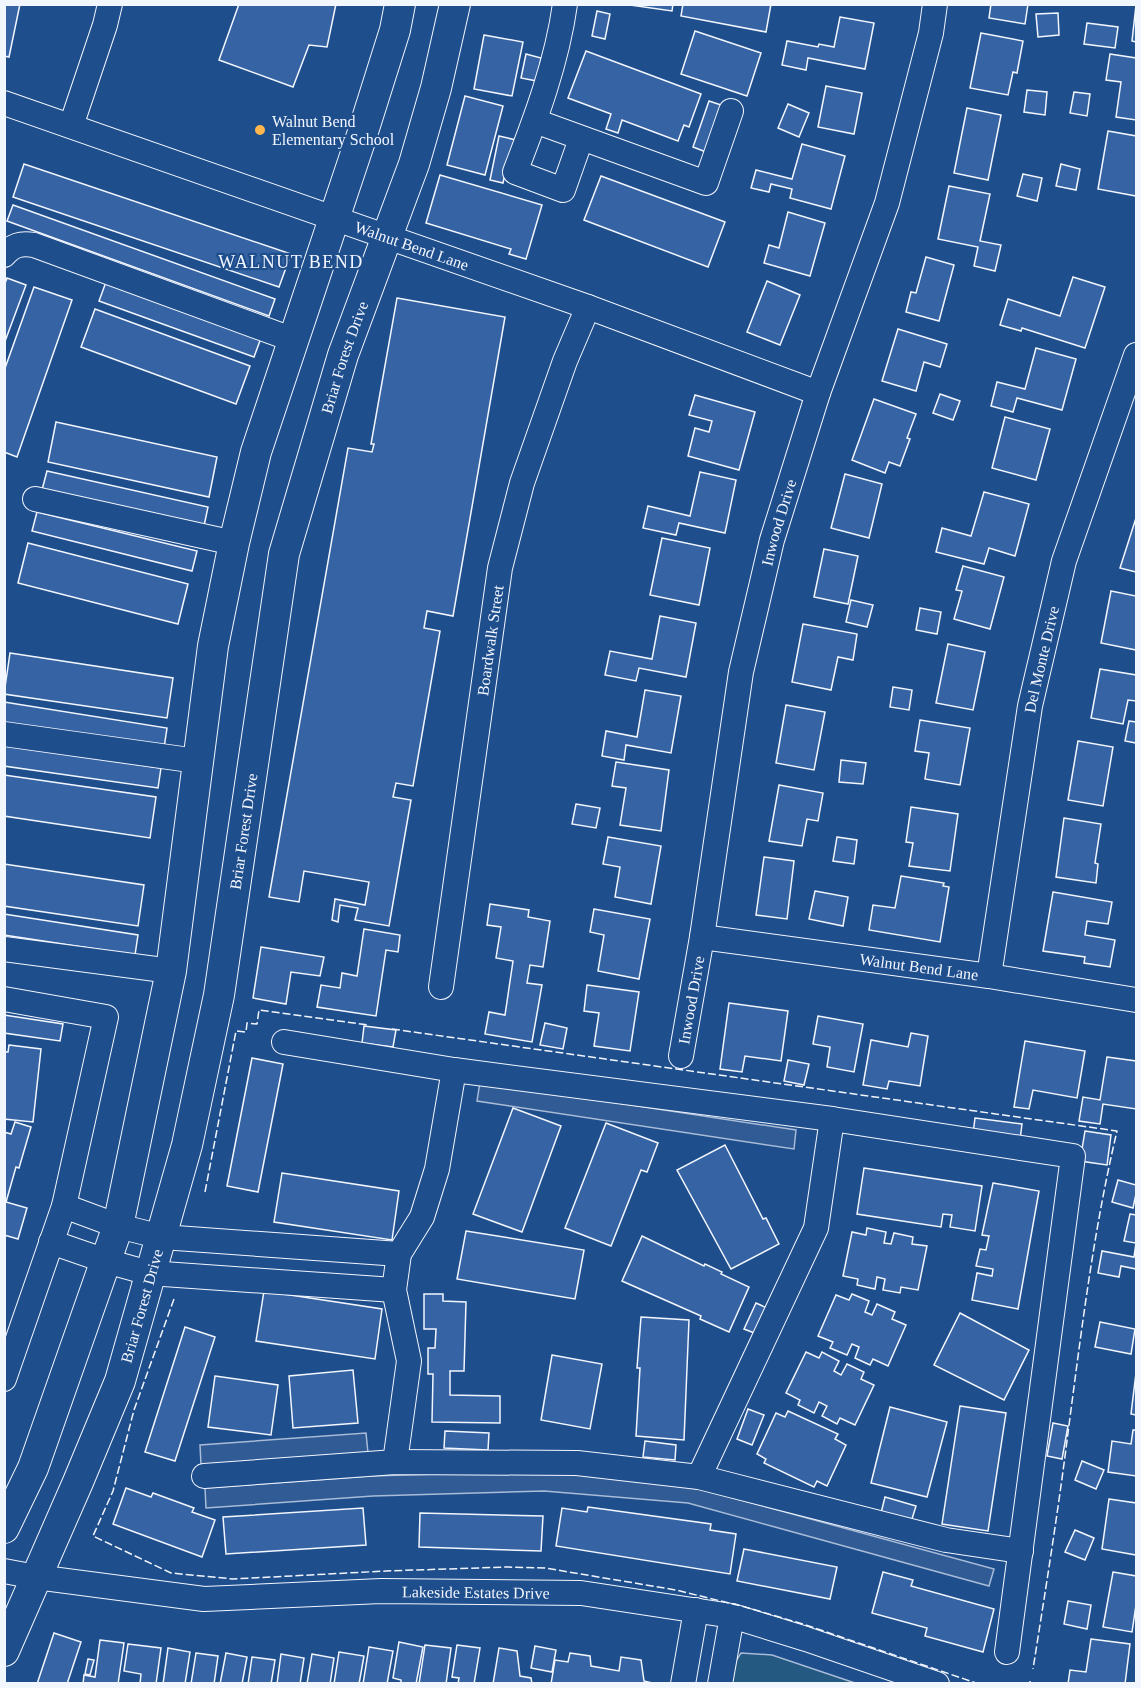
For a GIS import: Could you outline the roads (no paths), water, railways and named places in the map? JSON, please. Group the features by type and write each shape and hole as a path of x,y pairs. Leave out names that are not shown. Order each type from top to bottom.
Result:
{"main road":[{"path":"4,1528 33,1468 118,1226 171,971 213,646 234,543 256,452 335,219 395,30 400,4"},
{"name":"Briar Forest Drive","path":"4,1651 120,1381 149,1273 162,1237 187,1145 219,995 284,554 343,356 417,153 436,88 455,4"}],"street":[{"path":"71,126 110,4"},
{"path":"565,4 561,30 535,122 515,172 563,190 581,139"},
{"name":"Inwood Drive","path":"681,1056 702,937 741,672 772,540 818,393 887,203 931,33 935,4"},
{"name":"Walnut Bend Lane","path":"4,103 588,307 818,393"},
{"path":"535,122 706,183 731,111"},
{"path":"4,255 11,247 22,243 33,245 294,340"},
{"name":"Boardwalk Street","path":"441,987 500,568 522,483 565,362 588,307"},
{"name":"Del Monte Drive","path":"989,976 1030,706 1064,561 1137,355"},
{"path":"35,499 234,543"},
{"path":"4,734 197,761"},
{"name":"Walnut Bend Lane","path":"702,937 989,976 1137,1000"},
{"path":"4,949 171,971"},
{"path":"4,999 106,1017 64,1206 4,1379"},
{"path":"284,1042 454,1070 832,1119 1072,1156 1007,1652"},
{"path":"394,1462 410,1361 394,1290 399,1254 422,1217 437,1169 454,1070"},
{"path":"699,1477 816,1228 832,1119"},
{"path":"64,1206 118,1226 162,1237 399,1254"},
{"path":"51,1242 149,1273 394,1290"},
{"path":"204,1476 394,1462 577,1463 699,1477 946,1540 1021,1551"},
{"name":"Lakeside Estates Drive","path":"4,1571 204,1599 381,1591 580,1593 732,1617 937,1683"},
{"path":"683,1683 696,1610"},
{"path":"720,1683 732,1617"}],"place":[{"name":"Walnut Bend Elementary School","path":"260,130"}],"district":[{"name":"WALNUT BEND","path":"291,262"}]}
